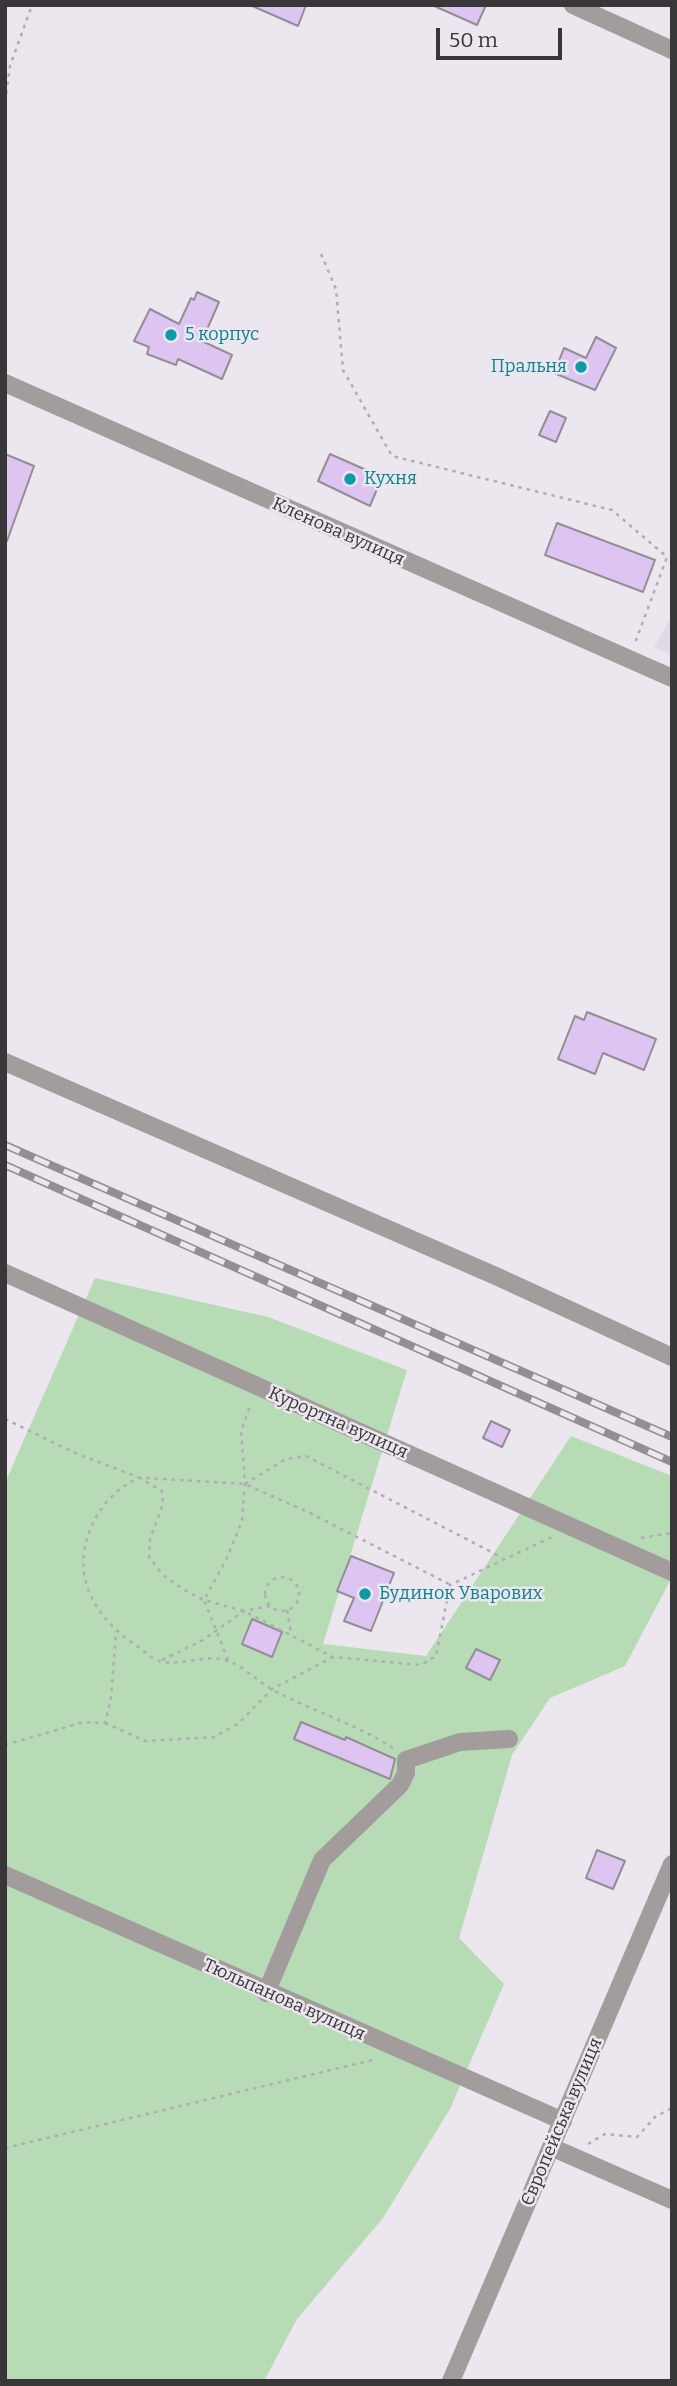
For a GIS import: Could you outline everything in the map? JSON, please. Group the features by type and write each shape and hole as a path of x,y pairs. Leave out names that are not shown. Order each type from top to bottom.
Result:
{"street":[{"path":"573,5 672,50"},
{"name":"Кленова вулиця","path":"5,383 672,678"},
{"path":"5,1062 499,1277 672,1357"},
{"name":"Курортна вулиця","path":"5,1273 672,1572"},
{"path":"266,1993 322,1860 400,1784 406,1773 406,1759 460,1742 509,1739"},
{"name":"Європейська вулиця","path":"451,2381 672,1864"},
{"name":"Тюльпанова вулиця","path":"5,1875 266,1993 563,2121"},
{"path":"551,2147 672,2200"}],"path":[{"path":"5,102 10,66 32,5"},
{"path":"321,254 336,289 343,370 392,456 611,510 667,557 629,658"},
{"path":"228,1660 204,1600 235,1541 242,1521 245,1484 240,1431 258,1387"},
{"path":"5,1419 75,1454 158,1486 164,1498 149,1543 152,1562 163,1575 204,1600 244,1611 333,1657 421,1665 432,1661 439,1647 450,1585"},
{"path":"245,1484 286,1459 306,1456 505,1559"},
{"path":"406,1759 382,1740 272,1689 228,1660 159,1661 116,1632 86,1588 82,1551 90,1530 111,1497 122,1487 140,1478 245,1484 312,1514 450,1585"},
{"path":"450,1585 571,1528"},
{"path":"270,1606 265,1592 269,1583 278,1577 289,1578 299,1592 296,1603 287,1610"},
{"path":"159,1661 217,1632 244,1611 270,1606 287,1610"},
{"path":"287,1610 291,1633"},
{"path":"105,1723 111,1698 116,1632"},
{"path":"5,1745 84,1722 105,1723 145,1741 214,1737 239,1723 272,1689 333,1657"},
{"path":"5,2148 377,2059"},
{"path":"581,2160 588,2145 605,2134 637,2137 654,2117 672,2108"}],"shaded area":[{"path":"672,616 672,655 654,647"}],"green space":[{"path":"95,1278 268,1317 407,1370 323,1644 426,1656 571,1436 672,1476 672,1577 625,1666 550,1698 512,1755 459,1938 504,1984 450,2109 383,2218 297,2319 264,2381 5,2381 5,1483"}],"building":[{"path":"250,5 306,5 298,26"},
{"path":"432,5 486,5 477,25"},
{"name":"5 корпус","path":"197,292 219,302 202,341 232,355 222,379 178,359 176,365 147,354 149,347 134,341 150,309 179,324 191,298 194,300"},
{"name":"Пральня","path":"596,337 616,348 595,390 554,373 564,348 586,358"},
{"path":"550,411 566,418 556,442 539,435"},
{"path":"5,454 34,466 7,541 5,541"},
{"name":"Кухня","path":"330,454 382,477 370,506 318,481"},
{"path":"557,523 655,560 643,592 545,555"},
{"path":"587,1012 656,1039 644,1070 603,1053 595,1074 558,1059 575,1016 584,1020"},
{"path":"491,1421 510,1430 502,1447 483,1438"},
{"name":"Будинок Уварових","path":"351,1556 394,1573 371,1631 344,1621 354,1598 337,1591"},
{"path":"252,1619 282,1632 272,1657 242,1644"},
{"path":"476,1649 500,1660 490,1680 466,1668"},
{"path":"301,1722 345,1740 346,1737 395,1759 390,1779 294,1739"},
{"path":"597,1850 625,1861 613,1889 586,1878"}],"railway":[{"path":"5,1145 672,1437"},
{"path":"5,1165 672,1462"}],"place":[{"name":"5 корпус","path":"171,335"},
{"name":"Пральня","path":"581,367"},
{"name":"Кухня","path":"350,479"},
{"name":"Будинок Уварових","path":"365,1594"}]}
